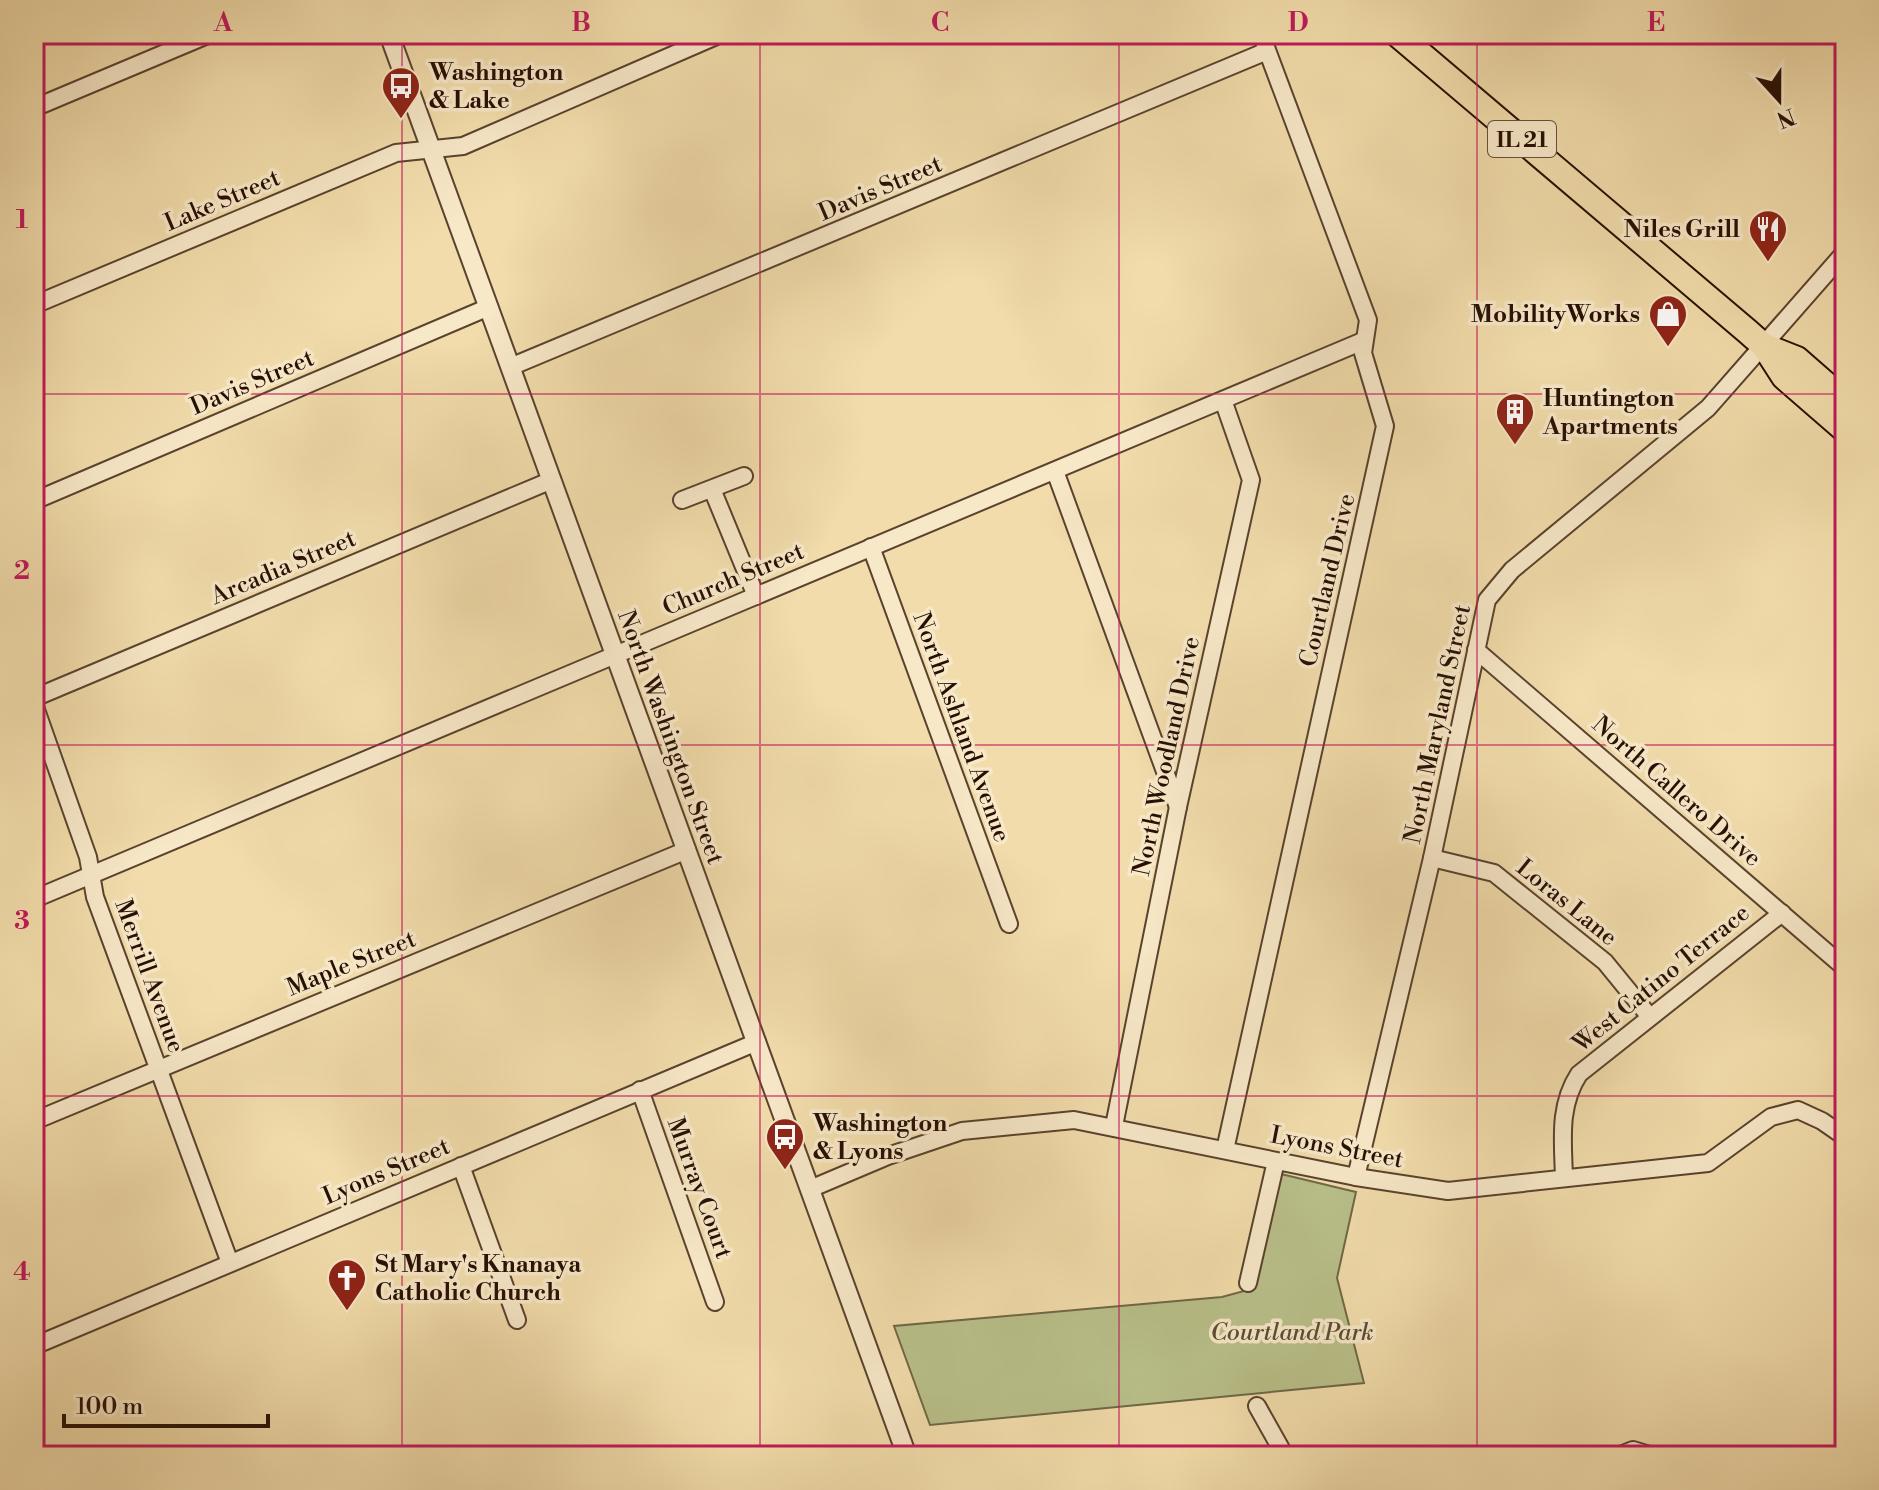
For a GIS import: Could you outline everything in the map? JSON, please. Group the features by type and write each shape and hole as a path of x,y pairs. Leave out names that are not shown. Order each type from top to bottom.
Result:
{"main road":[{"name":"IL 21","path":"1397,34 1764,346 1784,377 1845,430"},
{"name":"IL 21","path":"1764,346 1797,359 1845,401"}],"street":[{"path":"34,108 210,34"},
{"name":"North Washington Street","path":"389,34 907,1456"},
{"name":"Lake Street","path":"34,305 396,153 463,146 721,34"},
{"name":"Courtland Drive","path":"1225,1150 1385,426 1363,353 1368,320 1261,34"},
{"path":"1842,34 1845,42"},
{"name":"Davis Street","path":"510,367 1267,51"},
{"name":"North Maryland Street","path":"1356,1177 1432,858 1487,600 1503,578 1708,408 1845,252"},
{"name":"Davis Street","path":"34,501 489,307"},
{"name":"Church Street","path":"34,899 1363,341"},
{"name":"North Woodland Drive","path":"1114,1126 1178,807 1251,480 1223,400"},
{"path":"1055,471 1178,807"},
{"path":"682,500 744,476"},
{"name":"Arcadia Street","path":"34,701 552,480"},
{"path":"712,489 756,596"},
{"name":"North Ashland Avenue","path":"871,547 1009,924"},
{"name":"North Callero Drive","path":"1476,650 1845,968"},
{"name":"Merrill Avenue","path":"34,701 91,875 95,897 230,1263"},
{"name":"Maple Street","path":"34,1121 687,850"},
{"name":"Loras Lane","path":"1432,858 1494,873 1605,962 1650,1017"},
{"name":"West Catino Terrace","path":"1564,1178 1563,1116 1569,1090 1579,1074 1782,913"},
{"name":"Lyons Street","path":"34,1346 757,1042"},
{"name":"Murray Court","path":"640,1090 715,1302"},
{"name":"Lyons Street","path":"810,1189 888,1156 962,1131 1074,1120 1356,1177 1448,1191 1708,1163 1771,1117 1798,1110 1822,1121 1845,1137"},
{"path":"1248,1283 1276,1161"},
{"path":"461,1166 517,1320"},
{"path":"1257,1406 1285,1456"},
{"path":"1626,1453 1653,1456"}],"green space":[{"name":"Courtland Park","path":"1281,1174 1356,1192 1337,1278 1364,1383 930,1425 894,1326 1222,1297 1255,1288"}],"place":[{"name":"Washington & Lake","path":"401,120"},
{"name":"Niles Grill","path":"1768,263"},
{"name":"MobilityWorks","path":"1668,348"},
{"name":"Huntington Apartments","path":"1515,446"},
{"name":"Washington & Lyons","path":"785,1171"},
{"name":"St Mary's Knanaya Catholic Church","path":"347,1312"}]}
